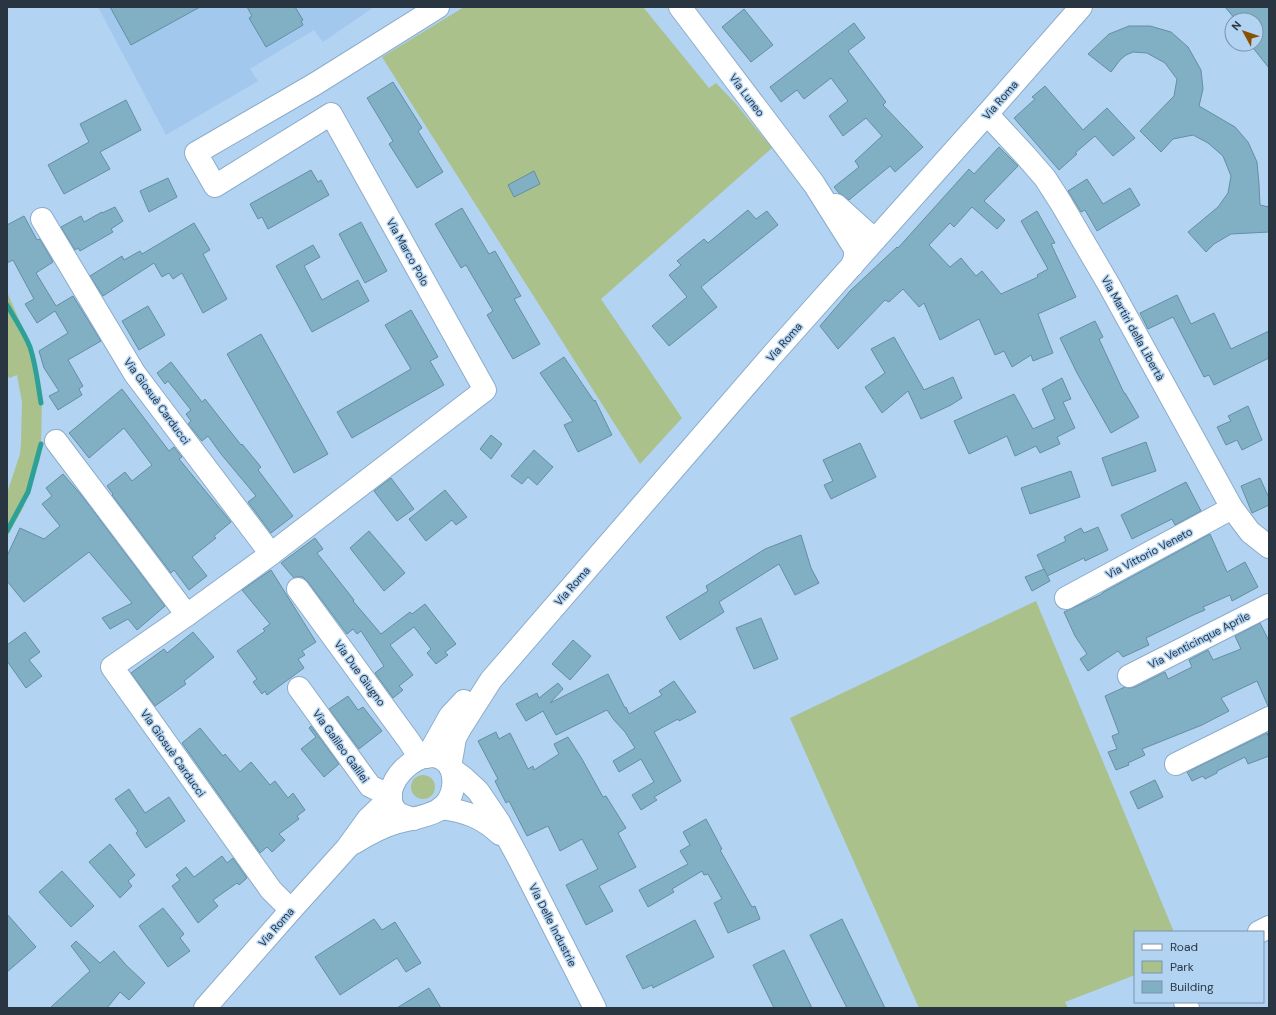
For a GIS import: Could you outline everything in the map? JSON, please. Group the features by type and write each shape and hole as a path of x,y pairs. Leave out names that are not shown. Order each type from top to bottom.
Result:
{"street":[{"path":"331,114 215,186 196,153 315,84 438,7"},
{"name":"Via Luneo","path":"680,7 814,184 854,246 855,252 852,266"},
{"name":"Via Roma","path":"347,848 378,829 395,823 424,817 441,808 450,796 453,789 454,781 451,768 455,738 491,680 708,429 1081,7"},
{"name":"Via Marco Polo","path":"315,84 485,390"},
{"name":"Via Martiri della Libertà","path":"987,114 1045,178 1109,285 1232,508 1250,532 1269,547"},
{"name":"Via Luneo","path":"814,184 866,232 876,239"},
{"name":"Via Giosuè Carducci","path":"42,219 135,374 271,554"},
{"name":"Via Giosuè Carducci","path":"291,910 271,890 112,667 271,554 485,390"},
{"path":"56,441 187,615"},
{"name":"Via Vittorio Veneto","path":"1066,598 1232,508"},
{"name":"Via Due Giugno","path":"298,589 409,741 423,757"},
{"name":"Via Venticinque Aprile","path":"1129,676 1269,605"},
{"name":"Via Roma","path":"205,1008 347,848 368,819 391,795 397,777 405,768 423,757 450,716 461,704 491,680"},
{"name":"Via Galileo Galilei","path":"299,688 370,786 391,795"},
{"path":"1176,764 1269,718"},
{"path":"423,757 434,756 441,758 451,768"},
{"name":"Via Delle Industrie","path":"451,768 478,791 499,822 595,1008"},
{"path":"464,812 478,791"},
{"path":"391,795 392,804 397,812 405,817 414,819"},
{"name":"Via Delle Industrie","path":"441,808 464,812 475,816 491,825 510,842"}],"shaded area":[{"path":"98,7 374,7 323,42 314,30 250,69 258,81 166,135"}],"green space":[{"path":"464,7 643,7 709,88 716,83 736,104 772,148 601,299 682,418 640,464 382,57"},
{"path":"7,292 28,340 42,400 40,459 23,508 7,537 7,493 20,454 22,402 17,375 9,378 7,374"},
{"path":"1036,601 1174,931 1134,931 1134,975 1065,1002 1068,1008 919,1008 790,718"},
{"path":"423,775 428,776 434,782 434,792 428,798 423,799 418,798 412,792 411,787 412,782 418,776"}],"building":[{"path":"110,7 200,7 131,45"},
{"path":"247,7 295,7 303,20 301,21 303,25 266,47 249,18 252,16"},
{"path":"1225,7 1269,7 1269,68 1256,52 1264,52 1264,12 1229,12"},
{"path":"744,9 773,45 751,62 722,27"},
{"path":"854,23 865,38 848,51 886,102 883,105 923,147 895,172 890,166 849,200 839,193 834,187 859,167 855,161 882,136 866,118 843,136 829,116 848,101 831,78 804,99 797,90 781,102 770,87"},
{"path":"1129,26 1150,26 1171,32 1188,47 1201,70 1203,89 1199,106 1235,127 1248,142 1257,162 1260,205 1269,207 1269,232 1231,234 1214,244 1206,252 1188,232 1218,207 1228,193 1231,176 1223,156 1208,143 1193,135 1173,139 1161,152 1140,131 1174,96 1177,79 1165,63 1147,53 1133,52 1126,55 1111,72 1088,54 1109,34"},
{"path":"393,82 422,128 418,131 443,172 417,188 389,144 393,141 367,98"},
{"path":"1045,86 1083,130 1107,108 1135,138 1113,156 1095,136 1075,153 1077,154 1059,170 1014,118 1035,99 1032,97"},
{"path":"126,100 141,130 100,152 110,169 64,194 48,165 89,142 80,124"},
{"path":"999,147 1018,166 984,201 1005,220 997,229 972,207 954,227 950,223 929,245 950,267 961,258 976,276 982,271 1001,294 1038,277 1037,275 1048,269 1021,221 1037,211 1055,243 1051,244 1076,297 1038,314 1053,353 1033,361 1031,355 1012,367 1004,351 995,355 979,319 940,340 924,303 919,307 903,289 889,302 885,300 838,349 820,326 850,291 897,247 898,248 969,169 974,174"},
{"path":"311,170 318,182 321,180 329,195 268,229 262,217 258,219 250,204"},
{"path":"534,171 540,184 514,197 508,185"},
{"path":"168,178 177,197 149,212 140,191"},
{"path":"1087,179 1103,204 1130,188 1140,205 1097,231 1085,210 1081,212 1068,191"},
{"path":"115,207 123,221 111,229 113,232 80,251 78,248 75,250 61,227 81,216 84,222"},
{"path":"462,208 489,254 495,251 521,296 514,299 540,344 513,359 487,315 493,311 466,265 461,268 435,224"},
{"path":"748,210 756,219 767,211 778,225 701,287 717,307 669,346 652,326 687,297 669,275 681,265 677,261 704,239 708,243"},
{"path":"24,216 37,240 40,239 53,262 36,273 56,306 73,296 101,341 68,360 83,386 79,389 82,395 58,410 49,396 59,391 44,368 39,351 68,333 55,311 37,323 25,304 34,299 13,260 7,263 7,225"},
{"path":"361,222 387,271 365,283 339,234"},
{"path":"194,223 210,250 203,254 227,299 203,313 182,273 173,279 169,273 162,277 154,263 103,296 90,276 122,256 124,260 140,251 142,254"},
{"path":"313,245 320,257 304,266 322,300 358,280 369,301 312,332 276,266"},
{"path":"1177,295 1191,324 1214,313 1231,349 1269,331 1269,358 1214,385 1209,375 1204,377 1173,317 1148,329 1140,313"},
{"path":"148,306 165,335 139,350 122,321"},
{"path":"411,310 438,357 430,361 444,385 352,438 337,412 411,369 385,325"},
{"path":"1095,321 1103,337 1099,339 1124,393 1139,417 1111,433 1077,373 1060,338"},
{"path":"261,334 328,454 294,473 227,354"},
{"path":"894,337 924,390 953,377 962,398 951,405 921,419 908,391 882,413 865,387 885,373 871,349"},
{"path":"564,357 594,401 595,400 612,435 578,452 564,425 573,421 540,373"},
{"path":"171,362 202,402 205,399 241,445 242,444 261,467 258,470 293,516 271,533 248,502 256,496 208,436 202,441 188,424 191,421 186,414 191,410 168,381 165,384 157,373"},
{"path":"1062,378 1071,399 1063,402 1075,428 1057,437 1060,444 1040,453 1036,446 1015,456 1007,436 969,454 954,421 1014,394 1033,429 1055,419 1042,389"},
{"path":"122,389 169,451 174,447 182,457 179,459 231,522 214,536 216,538 192,557 207,576 189,590 174,570 171,573 112,495 113,494 107,486 125,472 132,481 152,465 124,428 89,458 69,433"},
{"path":"1248,406 1262,440 1242,450 1237,440 1226,445 1217,427 1231,421 1228,416"},
{"path":"491,435 502,444 491,459 480,449"},
{"path":"1146,442 1156,471 1112,486 1102,458"},
{"path":"860,443 876,477 831,499 824,485 833,481 823,460"},
{"path":"534,450 553,467 537,485 528,477 522,484 511,476"},
{"path":"1071,471 1080,497 1030,514 1021,488"},
{"path":"63,474 82,496 165,606 137,630 128,619 110,629 102,618 132,603 89,552 24,602 7,581 7,556 20,528 44,539 60,526 42,504 52,496 46,488"},
{"path":"391,478 414,509 397,521 374,491"},
{"path":"1260,478 1269,498 1269,505 1252,513 1241,486"},
{"path":"1186,482 1201,511 1175,525 1172,519 1132,539 1121,515"},
{"path":"445,490 467,517 456,525 452,520 426,541 409,519"},
{"path":"1098,527 1108,550 1085,561 1084,558 1047,576 1037,555 1066,541 1064,537 1081,528 1084,533"},
{"path":"369,531 405,573 384,591 350,548"},
{"path":"1210,534 1227,572 1245,562 1258,587 1232,601 1230,595 1203,607 1205,610 1146,638 1149,645 1123,657 1118,651 1088,671 1080,659 1087,654 1075,636 1064,612 1102,594"},
{"path":"801,535 811,568 819,583 795,595 779,564 719,602 724,612 680,640 666,617 708,591 706,586 765,549"},
{"path":"315,538 323,549 317,553 354,600 353,601 381,634 410,612 412,614 425,604 456,644 445,652 448,655 436,664 427,653 431,649 414,627 390,645 413,675 399,686 403,690 393,698 375,673 384,666 361,631 357,634 353,629 347,634 308,582 303,577 294,578 281,563"},
{"path":"1044,569 1050,581 1032,591 1025,577"},
{"path":"271,570 316,642 302,651 305,655 298,659 304,668 267,695 265,691 262,694 253,682 257,679 237,651 265,631 263,629 270,624 242,590"},
{"path":"761,618 778,659 754,669 736,628"},
{"path":"1260,623 1269,641 1269,706 1257,681 1221,698 1229,711 1202,725 1142,749 1145,755 1128,763 1129,765 1116,770 1108,752 1117,749 1112,736 1119,733 1105,696 1125,687 1135,687 1165,672 1168,679 1192,667 1189,660 1208,650 1213,660 1241,649 1235,636"},
{"path":"25,632 40,652 29,660 42,676 26,688 7,661 7,645"},
{"path":"193,632 214,657 184,681 186,684 155,706 131,673 164,649 167,653"},
{"path":"573,640 591,656 570,680 552,664"},
{"path":"608,674 629,714 662,695 659,691 674,681 696,712 679,721 678,719 654,732 681,781 654,797 657,800 641,810 632,795 654,782 641,759 619,772 613,761 635,748 625,732 607,710 556,735 543,711 526,721 516,704 537,693 539,698 558,683 563,689 550,703"},
{"path":"348,696 358,710 363,707 382,731 359,749 329,709"},
{"path":"311,726 339,764 324,777 301,749 316,737 309,728"},
{"path":"200,728 223,756 225,754 240,772 251,762 270,785 275,781 288,798 293,793 305,810 297,816 299,819 279,834 285,840 272,852 267,847 260,853 182,743"},
{"path":"496,732 499,739 510,733 528,769 533,766 534,770 559,754 554,744 568,737 603,797 606,796 626,828 618,833 636,867 599,886 613,911 586,925 566,885 598,869 582,839 560,851 548,826 527,836 509,801 506,803 495,781 498,779 478,741"},
{"path":"1267,733 1268,736 1269,735 1269,756 1248,764 1245,757 1217,771 1217,773 1205,779 1203,776 1192,781 1187,772"},
{"path":"1155,780 1163,797 1138,809 1130,792"},
{"path":"129,789 145,813 169,797 185,821 146,848 136,833 138,831 115,799"},
{"path":"706,819 722,849 720,850 752,907 755,906 760,919 728,933 714,903 722,899 708,874 704,875 702,871 672,889 674,892 648,907 639,890 688,864 680,851 690,845 683,832"},
{"path":"110,844 135,875 128,881 132,886 120,898 89,862"},
{"path":"222,856 227,863 233,858 247,878 239,885 237,883 213,900 218,906 198,923 172,886 180,880 176,875 186,867 194,877"},
{"path":"62,871 94,906 71,927 39,892"},
{"path":"163,908 184,934 180,938 190,951 168,967 139,926"},
{"path":"7,914 36,947 7,972"},
{"path":"374,919 382,930 395,922 421,963 406,972 397,958 340,995 315,957"},
{"path":"842,919 885,1008 847,1008 810,935"},
{"path":"695,920 714,957 653,988 652,985 643,989 626,956"},
{"path":"76,941 100,963 114,951 145,983 129,1000 120,992 107,1008 50,1008 90,971 71,946"},
{"path":"784,950 812,1008 774,1008 753,965"},
{"path":"429,988 441,1008 397,1008"}],"waterway":[{"path":"7,305 30,347 41,403"},
{"path":"7,531 28,492 41,444"}]}
